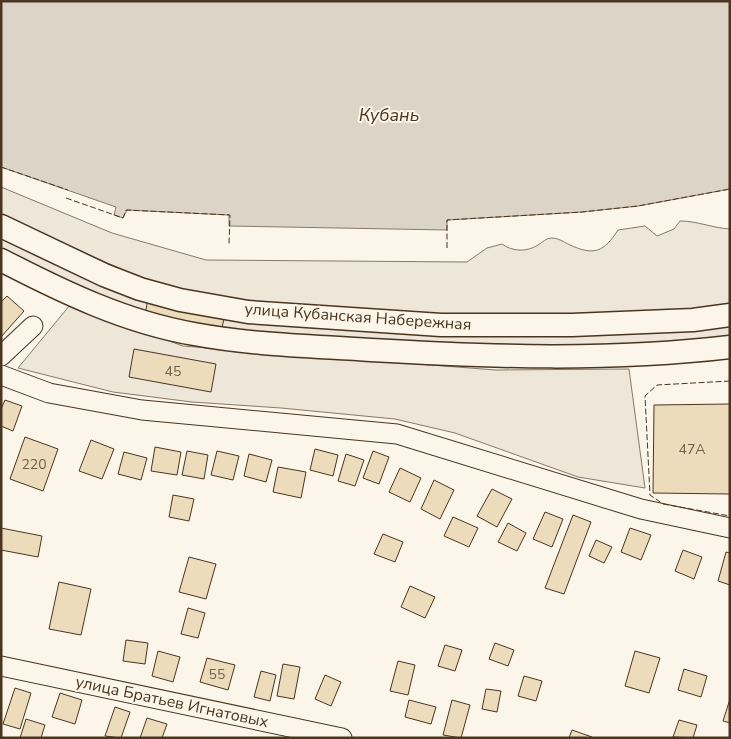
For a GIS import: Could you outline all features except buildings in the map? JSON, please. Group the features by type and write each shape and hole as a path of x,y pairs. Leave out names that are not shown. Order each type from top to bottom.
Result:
{"main road":[{"name":"улица Кубанская Набережная","path":"1,226 104,275 140,289 180,300 248,312 441,325 572,325 693,320 730,315"},
{"name":"улица Кубанская Набережная","path":"1,260 91,304 139,320 193,334 254,343 446,354 587,356 730,347"}],"street":[{"path":"1,356 33,326"},
{"path":"1,376 49,393 142,410 397,434 641,509 730,528"},
{"name":"улица Братьев Игнатовых","path":"1,666 308,734 342,738"}],"shaded area":[{"path":"1,187 112,233 206,260 467,262 487,248 502,244 511,249 525,250 534,247 546,239 552,238 592,251 598,250 608,243 618,230 645,226 657,236 674,229 680,221 693,222 730,229 730,305 653,312 544,315 439,314 231,300 183,292 143,279 1,215"},
{"path":"1,236 194,312 730,323 730,337 603,346 467,346 325,339 210,328 164,319 107,299 1,249"},
{"path":"70,305 183,346 496,370 629,369 645,488 578,477 455,433 395,419 192,402 113,392 18,368"}],"water":[{"name":"Кубань","path":"1,1 730,1 730,189 638,206 582,212 447,220 447,230 229,226 229,215 127,210 123,218 114,215 116,207 1,167"}],"fence":[{"path":"1,167 68,190"},
{"path":"447,248 447,220 582,212 638,206 730,189"},
{"path":"66,198 123,218 126,210 230,215 229,244"},
{"path":"730,381 657,385 645,396 650,495 663,504 730,516"}]}
